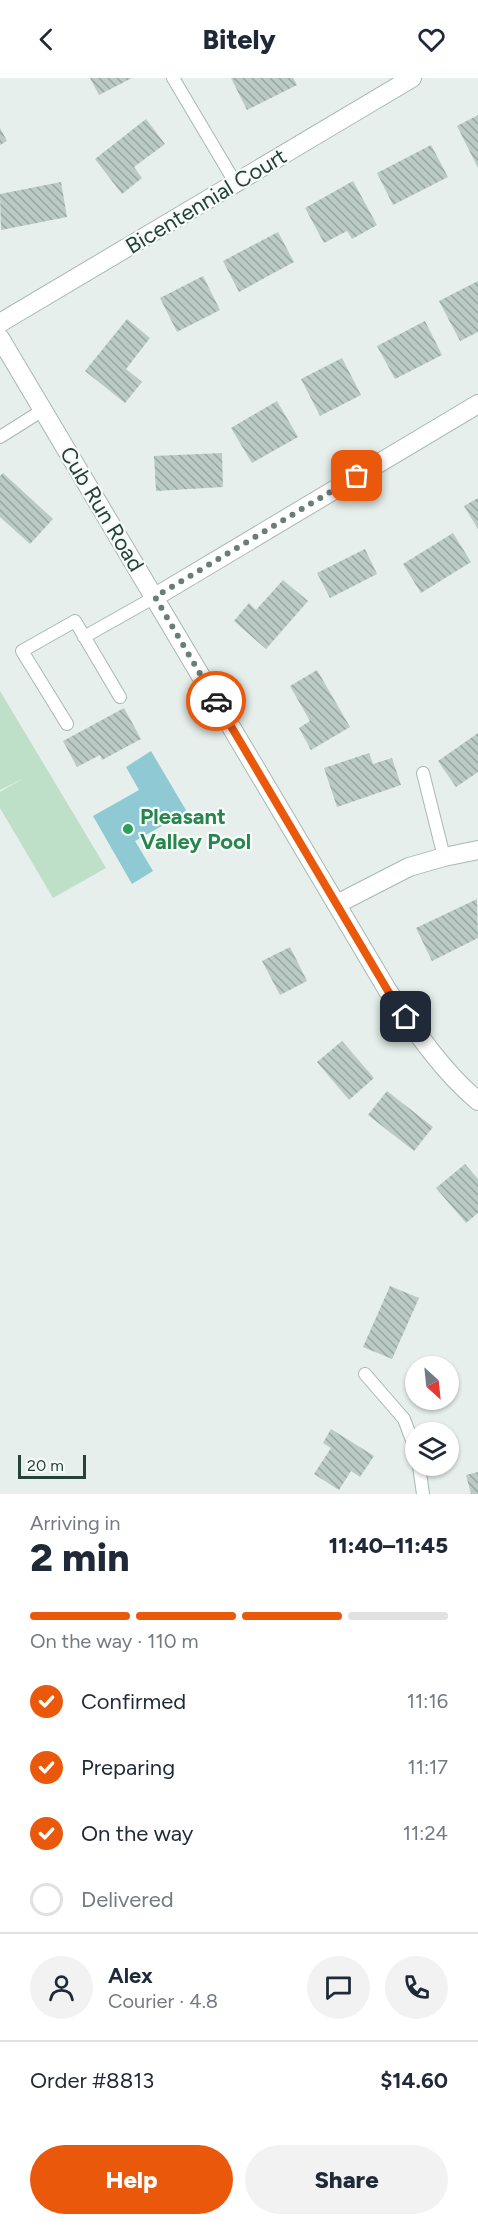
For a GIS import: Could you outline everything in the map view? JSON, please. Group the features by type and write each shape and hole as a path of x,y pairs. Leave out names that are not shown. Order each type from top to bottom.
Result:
{"street":[{"name":"Bicentennial Court","path":"0,323 412,78"},
{"name":"Cub Run Road","path":"0,338 388,991 416,1031 465,1090 478,1101"},
{"path":"155,597 478,404"},
{"path":"337,904 409,867 478,850"}],"lane":[{"path":"173,78 236,184"},
{"path":"0,437 43,410"},
{"path":"84,637 155,597"},
{"path":"67,724 22,651 75,621 120,697"},
{"path":"423,773 444,857"},
{"path":"365,1374 405,1422"},
{"path":"420,1476 423,1494"}],"green space":[{"path":"0,691 106,868 53,898 0,808 0,792 24,778 0,790"}],"water":[{"name":"Pleasant Valley Pool","path":"151,751 187,812 135,841 153,871 132,884 93,816 139,790 126,767"}],"building":[{"path":"90,78 132,78 99,95"},
{"path":"231,78 293,78 297,85 247,110"},
{"path":"478,115 478,168 457,126"},
{"path":"146,119 165,144 134,167 142,178 122,194 95,159"},
{"path":"0,128 7,141 0,145"},
{"path":"431,145 448,177 393,205 377,173"},
{"path":"353,181 377,225 352,239 347,231 324,243 305,208"},
{"path":"61,182 67,217 1,230 0,194"},
{"path":"278,232 294,262 239,292 223,261"},
{"path":"203,276 220,310 177,332 160,298"},
{"path":"478,281 478,332 460,341 439,301"},
{"path":"127,319 150,338 126,369 142,382 125,403 85,371"},
{"path":"425,321 442,355 395,379 377,346"},
{"path":"342,358 361,395 320,416 301,379"},
{"path":"277,401 298,437 252,463 231,428"},
{"path":"222,453 223,487 156,491 154,456"},
{"path":"3,473 53,519 30,544 0,517 0,476"},
{"path":"478,498 478,529 464,506"},
{"path":"453,533 471,562 421,593 403,564"},
{"path":"365,549 377,574 330,598 317,573"},
{"path":"283,580 308,601 266,649 234,621 249,603 256,610"},
{"path":"317,670 350,727 311,750 299,728 310,721 290,686"},
{"path":"124,708 141,739 102,760 100,755 77,767 63,741"},
{"path":"478,733 478,772 456,787 438,761"},
{"path":"369,753 373,764 392,758 401,785 337,807 324,768"},
{"path":"477,899 478,938 432,961 416,928"},
{"path":"290,947 307,981 280,995 262,961"},
{"path":"342,1041 374,1078 349,1100 317,1062"},
{"path":"387,1091 433,1127 414,1151 368,1115"},
{"path":"465,1164 478,1179 478,1213 466,1223 436,1188"},
{"path":"390,1286 419,1298 392,1359 363,1347"},
{"path":"331,1429 374,1456 360,1477 351,1471 339,1490 314,1474 331,1448 323,1443"},
{"path":"478,1472 478,1494 471,1494 466,1475"}],"way so far":[{"path":"216,701 155,597 357,476"}],"place":[{"name":"Pleasant Valley Pool","path":"128,829"}],"route":[{"path":"216,701 388,991 406,1017"}]}
